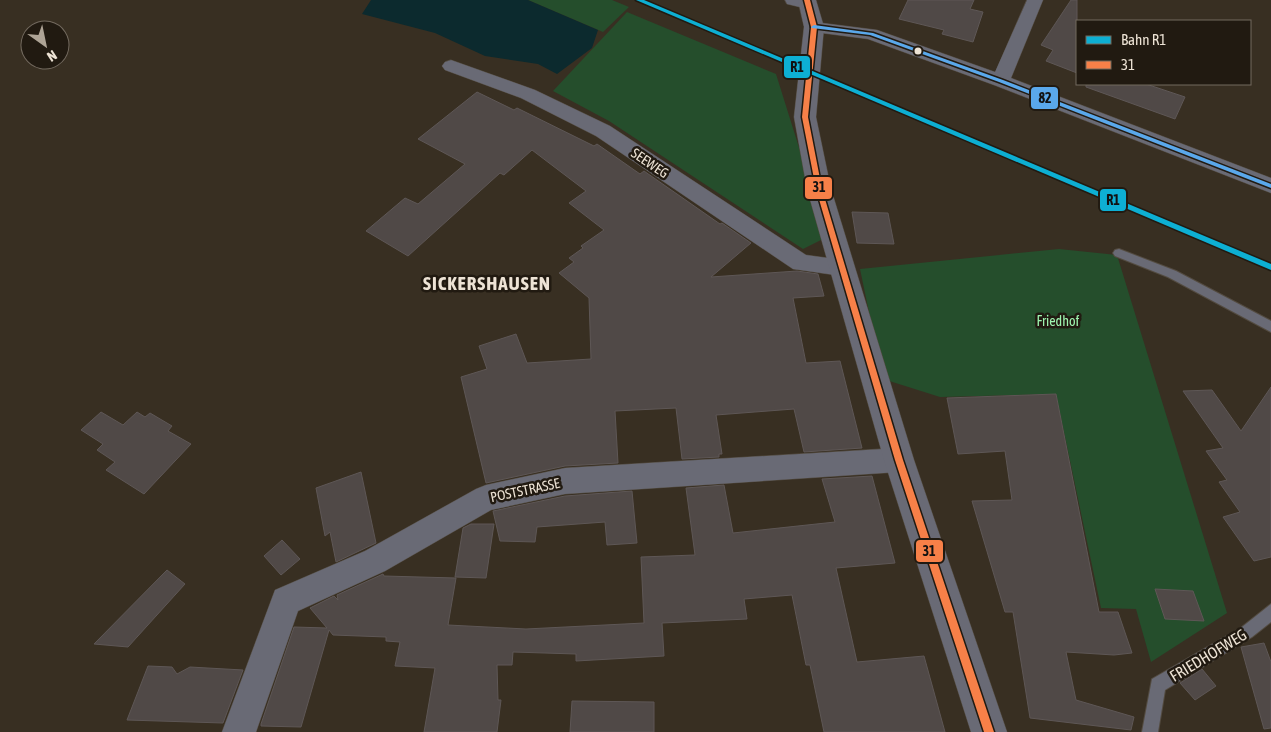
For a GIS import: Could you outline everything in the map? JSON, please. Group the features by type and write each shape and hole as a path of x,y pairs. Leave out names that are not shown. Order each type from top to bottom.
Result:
{"street":[{"path":"1000,81 1034,0"},
{"path":"989,732 899,460 819,189 805,116 806,8 1271,186"},
{"name":"SEEWEG","path":"451,66 528,94 603,131 801,264 842,267"},
{"name":"POSTSTRASSE","path":"239,732 286,600 375,561 486,498 565,481 899,460"}],"lane":[{"path":"1119,254 1172,274 1271,326"},
{"name":"FRIEDHOFWEG","path":"1150,732 1158,685 1248,632 1271,612"}],"green space":[{"path":"528,0 612,0 629,7 603,32"},
{"path":"627,12 776,74 827,237 803,249 609,121 553,91"},
{"name":"Friedhof","path":"1059,249 1117,255 1227,613 1151,662 1136,609 1101,608 1056,394 940,397 883,379 860,269"}],"water":[{"path":"371,0 528,0 598,30 592,48 557,74 538,64 485,56 435,33 362,14"}],"building":[{"path":"908,0 974,0 970,9 983,12 973,42 942,34 944,30 899,19"},
{"path":"1071,0 1077,0 1076,73 1046,61 1053,50 1041,45"},
{"path":"1086,85 1149,85 1185,97 1175,119 1086,87"},
{"path":"477,92 514,110 517,108 594,146 597,144 640,174 644,171 720,224 722,223 751,243 711,277 797,271 818,274 824,296 793,298 806,363 840,361 862,448 804,452 794,409 716,415 722,454 719,454 719,457 682,459 676,408 615,411 618,463 565,466 486,483 461,377 487,369 479,346 516,334 527,363 591,359 589,298 559,273 574,262 569,258 583,248 581,246 604,230 569,203 586,191 532,150 504,175 500,173 408,256 366,231 405,198 418,204 465,164 418,139"},
{"path":"852,212 888,213 894,244 857,243"},
{"path":"1271,387 1271,557 1254,561 1223,517 1240,512 1219,482 1227,480 1206,451 1223,448 1183,391 1212,390 1241,431"},
{"path":"1056,394 1099,612 1118,612 1132,653 1114,655 1066,652 1076,700 1134,717 1131,730 1030,718 1013,612 1005,612 972,501 1012,500 1005,451 958,454 947,398"},
{"path":"101,412 123,425 137,412 145,417 150,413 172,426 168,431 191,444 144,494 106,470 115,462 97,450 103,444 81,430"},
{"path":"361,472 376,543 336,562 330,532 325,536 316,488"},
{"path":"872,476 895,563 836,568 857,662 924,656 945,732 824,732 810,665 806,665 792,595 744,599 747,619 662,623 664,656 576,661 576,654 513,652 512,665 497,665 498,700 501,700 497,732 424,732 435,668 395,666 400,642 386,641 386,637 333,635 329,630 301,727 261,726 294,627 327,628 310,608 334,596 338,600 337,595 383,574 384,576 456,578 448,625 526,629 644,623 641,557 695,555 686,488 724,485 733,533 835,522 822,479"},
{"path":"632,491 637,543 607,545 605,522 537,527 535,542 500,541 493,511 565,496"},
{"path":"471,524 494,524 486,578 455,577 463,528"},
{"path":"282,540 300,559 281,575 264,556"},
{"path":"167,570 185,584 128,647 94,644"},
{"path":"1155,589 1193,591 1204,621 1165,619"},
{"path":"1264,643 1271,662 1271,728 1264,729 1241,647"},
{"path":"148,666 172,667 177,674 190,667 243,670 223,723 127,720"},
{"path":"1202,669 1216,686 1195,700 1180,683"},
{"path":"572,701 654,702 654,732 570,732"}],"rail line":[{"name":"R1","path":"639,0 1271,267"}],"transit line":[{"name":"31","path":"807,0 814,27 805,117 819,189 899,460 989,732"},
{"name":"82","path":"814,27 871,34 1001,81 1271,186"}],"district":[{"name":"SICKERSHAUSEN","path":"487,283"}]}
